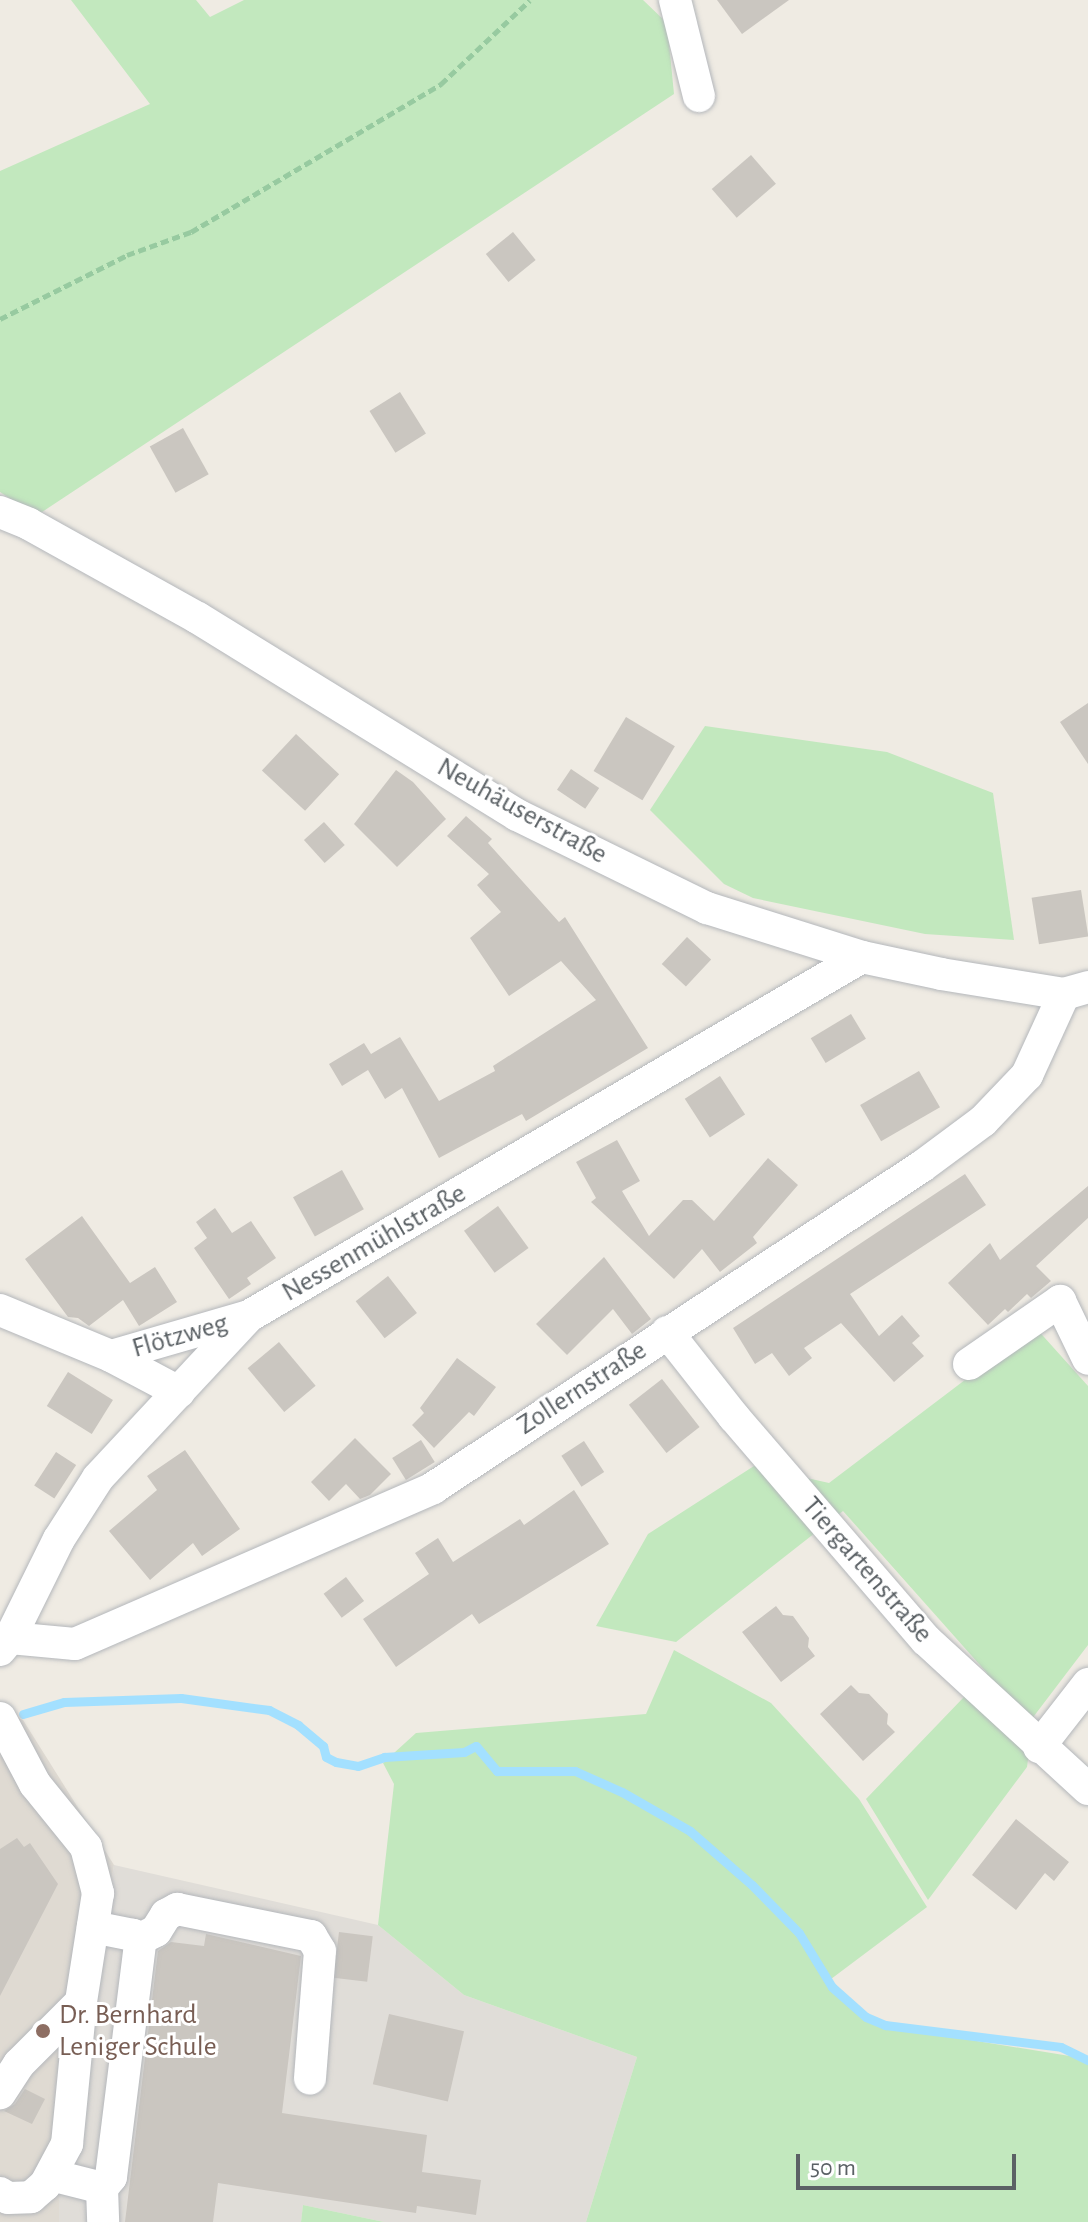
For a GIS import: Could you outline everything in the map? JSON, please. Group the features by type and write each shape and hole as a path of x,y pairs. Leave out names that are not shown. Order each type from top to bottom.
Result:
{"street":[{"path":"675,0 699,96"},
{"name":"Neuhäuserstraße","path":"0,512 29,524 198,618 517,815 707,908 862,957 1076,991"},
{"name":"Nessenmühlstraße","path":"5,1644 59,1539 98,1478 249,1316 862,957"},
{"name":"Zollernstraße","path":"5,1644 75,1644 380,1514 433,1488 921,1167 983,1121 1027,1075 1076,991"},
{"path":"969,1364 1060,1301 1088,1359"},
{"name":"Flötzweg","path":"0,1310 111,1356 179,1392"},
{"name":"Flötzweg","path":"111,1356 249,1316"},
{"name":"Tiergartenstraße","path":"667,1332 734,1417 926,1640 1088,1789"},
{"path":"1039,1747 1088,1684"},
{"path":"0,1718 35,1784 86,1847 98,1893 81,2002 67,2144 51,2175 31,2197 8,2198 0,2193"},
{"path":"138,1940 156,1931 166,1915 177,1909 311,1936 320,1951 310,2079"},
{"path":"93,1927 133,1935 138,1940"},
{"path":"103,2222 102,2188 111,2177 138,1940"},
{"path":"0,2093 19,2064 81,2002"},
{"path":"51,2175 102,2188"}],"path":[{"path":"0,319 127,255 191,232 441,84 530,0"}],"shaded area":[{"name":"Dr. Bernhard Leniger Schule","path":"0,1709 23,1720 114,1865 59,2197 59,2222 0,2222"},
{"path":"114,1865 378,1925 464,1995 637,2057 586,2222 384,2222 303,2205 301,2222 59,2222 59,2197"}],"green space":[{"path":"71,0 196,0 210,17 244,0 643,0 667,23 674,94 36,516 0,492 0,171 150,104"},
{"path":"705,726 887,752 993,793 1014,940 925,934 753,898 724,884 650,810"},
{"path":"1035,1327 1088,1386 1088,1645 1034,1716 1027,1767 928,1900 866,1799 987,1673 843,1511 676,1642 596,1626 648,1534 754,1466 829,1483"},
{"path":"674,1650 771,1703 859,1799 927,1907 827,1982 847,2005 897,2028 1088,2059 1088,2222 586,2222 637,2057 464,1995 378,1925 394,1784 383,1763 416,1733 646,1714"},
{"path":"303,2205 384,2222 301,2222"}],"building":[{"path":"717,0 789,0 742,34"},
{"path":"751,155 776,184 737,218 712,189"},
{"path":"513,232 536,260 508,282 486,254"},
{"path":"400,392 426,434 395,453 369,411"},
{"path":"183,428 209,474 175,493 150,446"},
{"path":"1088,703 1088,764 1060,722"},
{"path":"626,717 675,746 642,800 594,771"},
{"path":"296,734 339,774 305,811 262,771"},
{"path":"571,769 599,788 585,809 557,790"},
{"path":"396,770 413,782 446,819 397,867 354,824"},
{"path":"466,816 492,839 488,843 559,922 565,917 648,1048 526,1121 522,1114 439,1158 402,1088 385,1099 368,1070 342,1086 329,1064 364,1043 371,1054 400,1037 439,1101 495,1071 493,1066 596,1000 561,961 509,996 470,938 501,912 477,885 489,874 447,836"},
{"path":"324,822 345,845 325,863 304,840"},
{"path":"1081,890 1088,936 1039,944 1032,898"},
{"path":"687,937 711,960 686,987 662,964"},
{"path":"851,1014 866,1039 826,1063 811,1038"},
{"path":"919,1071 940,1107 881,1141 860,1105"},
{"path":"720,1076 745,1115 710,1137 685,1099"},
{"path":"617,1140 640,1181 622,1191 649,1236 683,1200 692,1200 714,1221 768,1158 798,1185 753,1237 757,1243 720,1272 702,1249 674,1279 591,1202 596,1198 576,1162"},
{"path":"342,1170 364,1209 315,1237 293,1197"},
{"path":"965,1174 986,1205 850,1294 879,1336 902,1315 920,1336 912,1343 924,1356 894,1382 841,1323 804,1348 812,1358 789,1376 772,1353 755,1364 733,1328"},
{"path":"1088,1186 1088,1218 1036,1266 1051,1281 1031,1298 1027,1294 1008,1312 1005,1309 988,1325 948,1283 990,1243 1000,1260"},
{"path":"498,1206 529,1248 495,1273 464,1231"},
{"path":"215,1208 232,1233 251,1221 276,1258 247,1278 251,1284 229,1299 194,1248 207,1238 196,1222"},
{"path":"82,1216 130,1283 155,1267 177,1302 139,1326 123,1300 89,1326 78,1318 68,1317 25,1259"},
{"path":"604,1257 651,1319 632,1334 613,1309 567,1355 536,1324"},
{"path":"388,1276 417,1313 385,1338 356,1301"},
{"path":"279,1342 316,1386 284,1412 248,1368"},
{"path":"457,1358 496,1387 474,1416 469,1412 434,1448 412,1425 424,1413 420,1408"},
{"path":"68,1372 113,1400 92,1434 47,1406"},
{"path":"662,1379 700,1427 666,1453 629,1405"},
{"path":"355,1438 391,1474 370,1495 360,1499 346,1484 329,1501 311,1482"},
{"path":"421,1440 435,1462 406,1480 392,1458"},
{"path":"584,1441 604,1472 582,1487 561,1456"},
{"path":"185,1450 240,1529 202,1556 193,1543 150,1580 109,1531 157,1490 147,1476"},
{"path":"56,1452 76,1465 54,1499 34,1486"},
{"path":"574,1490 609,1544 479,1624 472,1614 396,1667 363,1619 429,1574 415,1553 438,1538 453,1562 520,1519 524,1525"},
{"path":"346,1577 364,1601 342,1618 324,1594"},
{"path":"776,1606 783,1615 793,1616 809,1638 808,1647 815,1656 781,1682 742,1632"},
{"path":"851,1685 859,1693 869,1694 888,1714 887,1724 895,1732 863,1761 820,1714"},
{"path":"1016,1819 1069,1862 1054,1881 1045,1873 1016,1910 972,1875"},
{"path":"17,1838 24,1847 30,1843 58,1884 0,1996 0,1849"},
{"path":"339,1932 373,1936 367,1982 333,1978"},
{"path":"206,1934 301,1956 282,2113 427,2135 422,2172 481,2180 476,2215 417,2206 416,2213 218,2183 213,2222 125,2222 158,1951 171,1942 204,1946"},
{"path":"389,2014 464,2031 448,2101 373,2084"},
{"path":"25,2089 45,2099 32,2124 4,2111 15,2104"}],"waterway":[{"path":"23,1714 64,1702 181,1698 269,1710 298,1725 323,1746 326,1757 336,1762 358,1766 384,1757 464,1752 476,1746 497,1771 575,1771 622,1792 690,1831 752,1885 799,1933 832,1987 866,2017 885,2025 1061,2047 1088,2060"}],"place":[{"name":"Dr. Bernhard Leniger Schule","path":"43,2031"}]}
